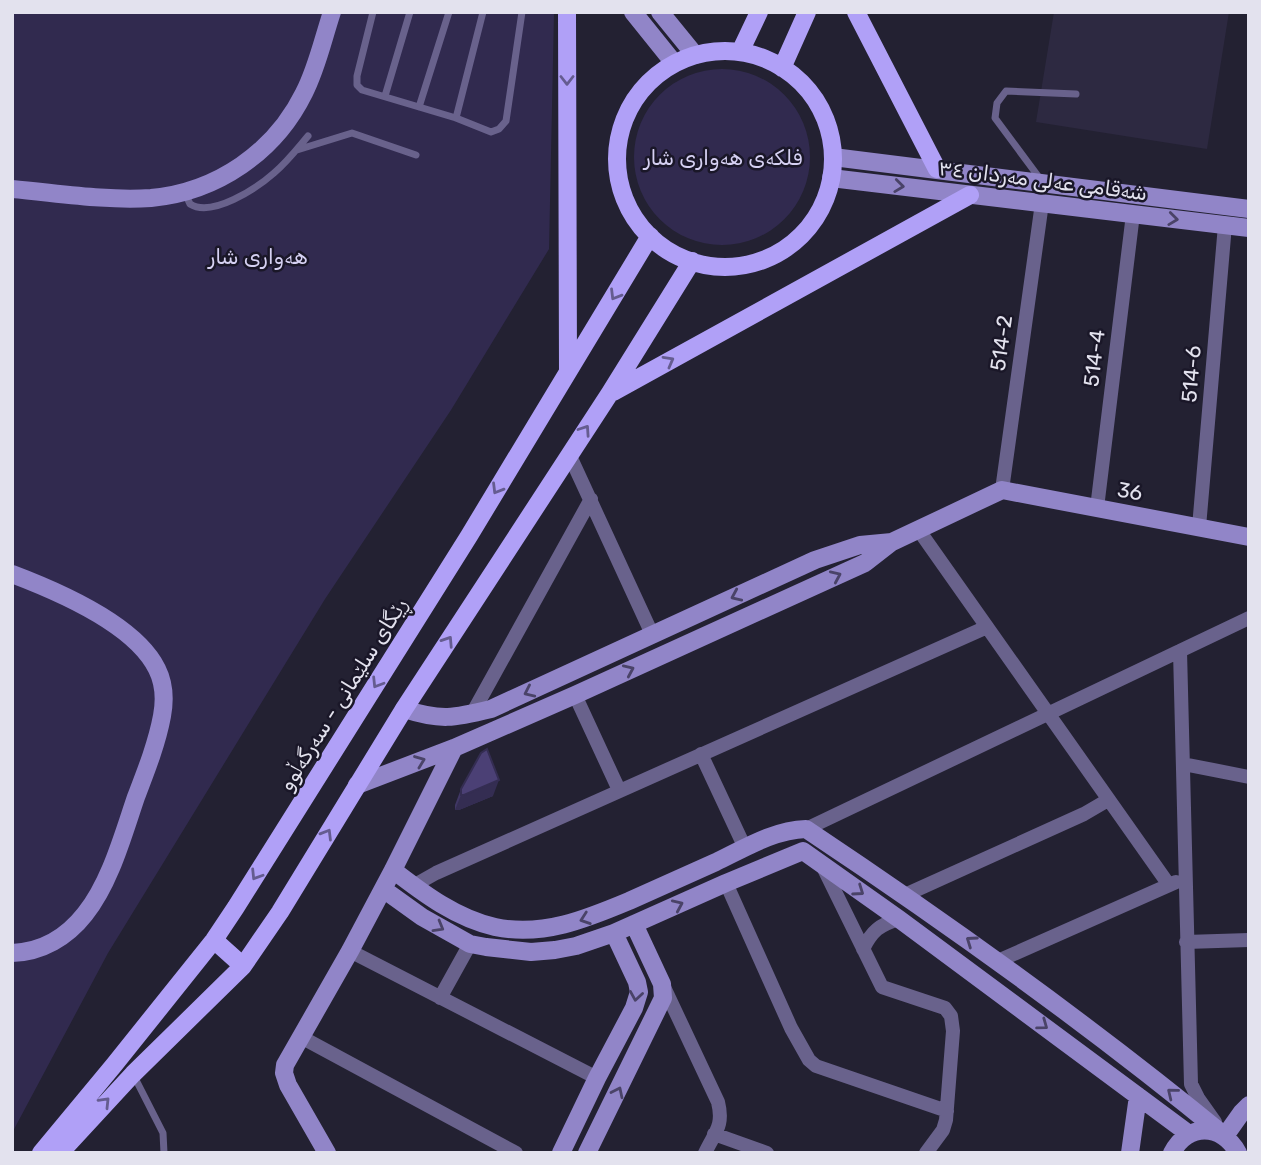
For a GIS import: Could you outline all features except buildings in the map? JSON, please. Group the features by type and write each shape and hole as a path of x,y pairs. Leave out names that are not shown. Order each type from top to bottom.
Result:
{"main road":[{"path":"567,12 568,371"},
{"path":"740,52 758,12"},
{"path":"782,68 807,12"},
{"path":"856,12 937,169"},
{"path":"718,51 740,52 769,60 796,78 809,91 826,122 832,157 831,178 826,196 808,227 780,251 764,259 728,267 692,261 669,251 650,236 630,209 623,194 617,160 621,127 628,111 636,97 659,72 695,55 718,51"},
{"path":"610,393 970,195"},
{"name":"ڕێگای سلێمانی - سەرگەڵوو","path":"41,1153 214,940 462,548 650,236"},
{"path":"60,1153 133,1074 243,966 280,912 404,709 610,393 692,261"},
{"path":"214,940 243,966"}],"street":[{"path":"12,189 103,197 154,198 185,192 213,182 245,164 267,145 285,124 310,81 332,12"},
{"path":"633,12 674,63"},
{"path":"660,12 695,55"},
{"name":"شەقامی عەلی مەردان ٣٤","path":"832,157 1249,209"},
{"name":"شەقامی عەلی مەردان ٣٤","path":"831,178 1249,228"},
{"name":"514-2","path":"1002,489 1042,203"},
{"name":"514-4","path":"1097,508 1133,214"},
{"name":"514-6","path":"1199,527 1225,225"},
{"path":"569,454 652,634"},
{"path":"357,785 454,748 865,564 892,542 1002,489"},
{"name":"36","path":"1002,489 1249,537"},
{"path":"472,714 591,499"},
{"path":"918,528 1170,885"},
{"path":"404,709 443,718 491,709 815,561 860,545 892,542"},
{"path":"12,574 41,585 119,628 148,655 158,671 163,691 159,728 145,774 112,863 94,900 78,921 55,941 34,950 12,953"},
{"path":"393,870 451,910 495,927 522,930 556,928 603,912 783,832 806,829 1249,618"},
{"path":"403,904 413,886 436,873 987,626"},
{"path":"1180,651 1191,1084 1225,1136"},
{"path":"575,695 619,790"},
{"path":"327,1153 285,1079 287,1058 350,951 454,748"},
{"path":"701,754 745,848"},
{"path":"1183,764 1249,777"},
{"path":"905,895 1084,814 1108,800"},
{"path":"806,829 882,987 945,1008 950,1016 953,1031 947,1111 943,1130 926,1153"},
{"path":"806,829 998,961 1168,1090 1225,1136 1238,1153"},
{"path":"383,889 422,917 470,944 531,952 555,950 618,941 726,883 803,851 1189,1134"},
{"path":"998,961 1185,878"},
{"path":"726,883 790,1028 809,1060 816,1066 947,1111"},
{"path":"863,949 873,932 899,919"},
{"path":"638,931 718,1102 720,1124 705,1153"},
{"path":"1186,942 1249,940"},
{"path":"561,1153 634,1008 639,992 618,941"},
{"path":"440,998 470,944"},
{"path":"350,951 597,1079"},
{"path":"587,1153 659,1008 663,998 662,984"},
{"path":"301,1037 516,1153"},
{"path":"1130,1153 1138,1096"},
{"path":"1225,1136 1249,1105"},
{"path":"1172,1153 1177,1144 1189,1134 1207,1130 1225,1136"},
{"path":"714,1134 767,1153"}],"lane":[{"path":"373,12 356,76 357,85 362,90 456,118 491,132 499,129 506,121 522,12"},
{"path":"385,96 410,12"},
{"path":"419,107 449,12"},
{"path":"456,118 483,12"},
{"path":"1043,184 995,118 997,103 1006,91 1076,94"},
{"path":"297,150 352,133 416,155"},
{"path":"185,192 188,203 195,207 222,204 261,183 285,163 308,136"},
{"path":"133,1074 163,1133 164,1153"}],"shaded area":[{"path":"1054,12 1229,12 1207,149 1036,122"}],"green space":[{"name":"هەواری شار","path":"12,12 554,12 549,249 451,410 325,599 108,953 12,1133"},
{"name":"فلکەی هەواری شار","path":"722,69 756,75 785,94 804,123 810,157 804,191 785,220 756,239 722,245 688,239 659,220 640,191 634,157 640,123 659,94 688,75"}]}
